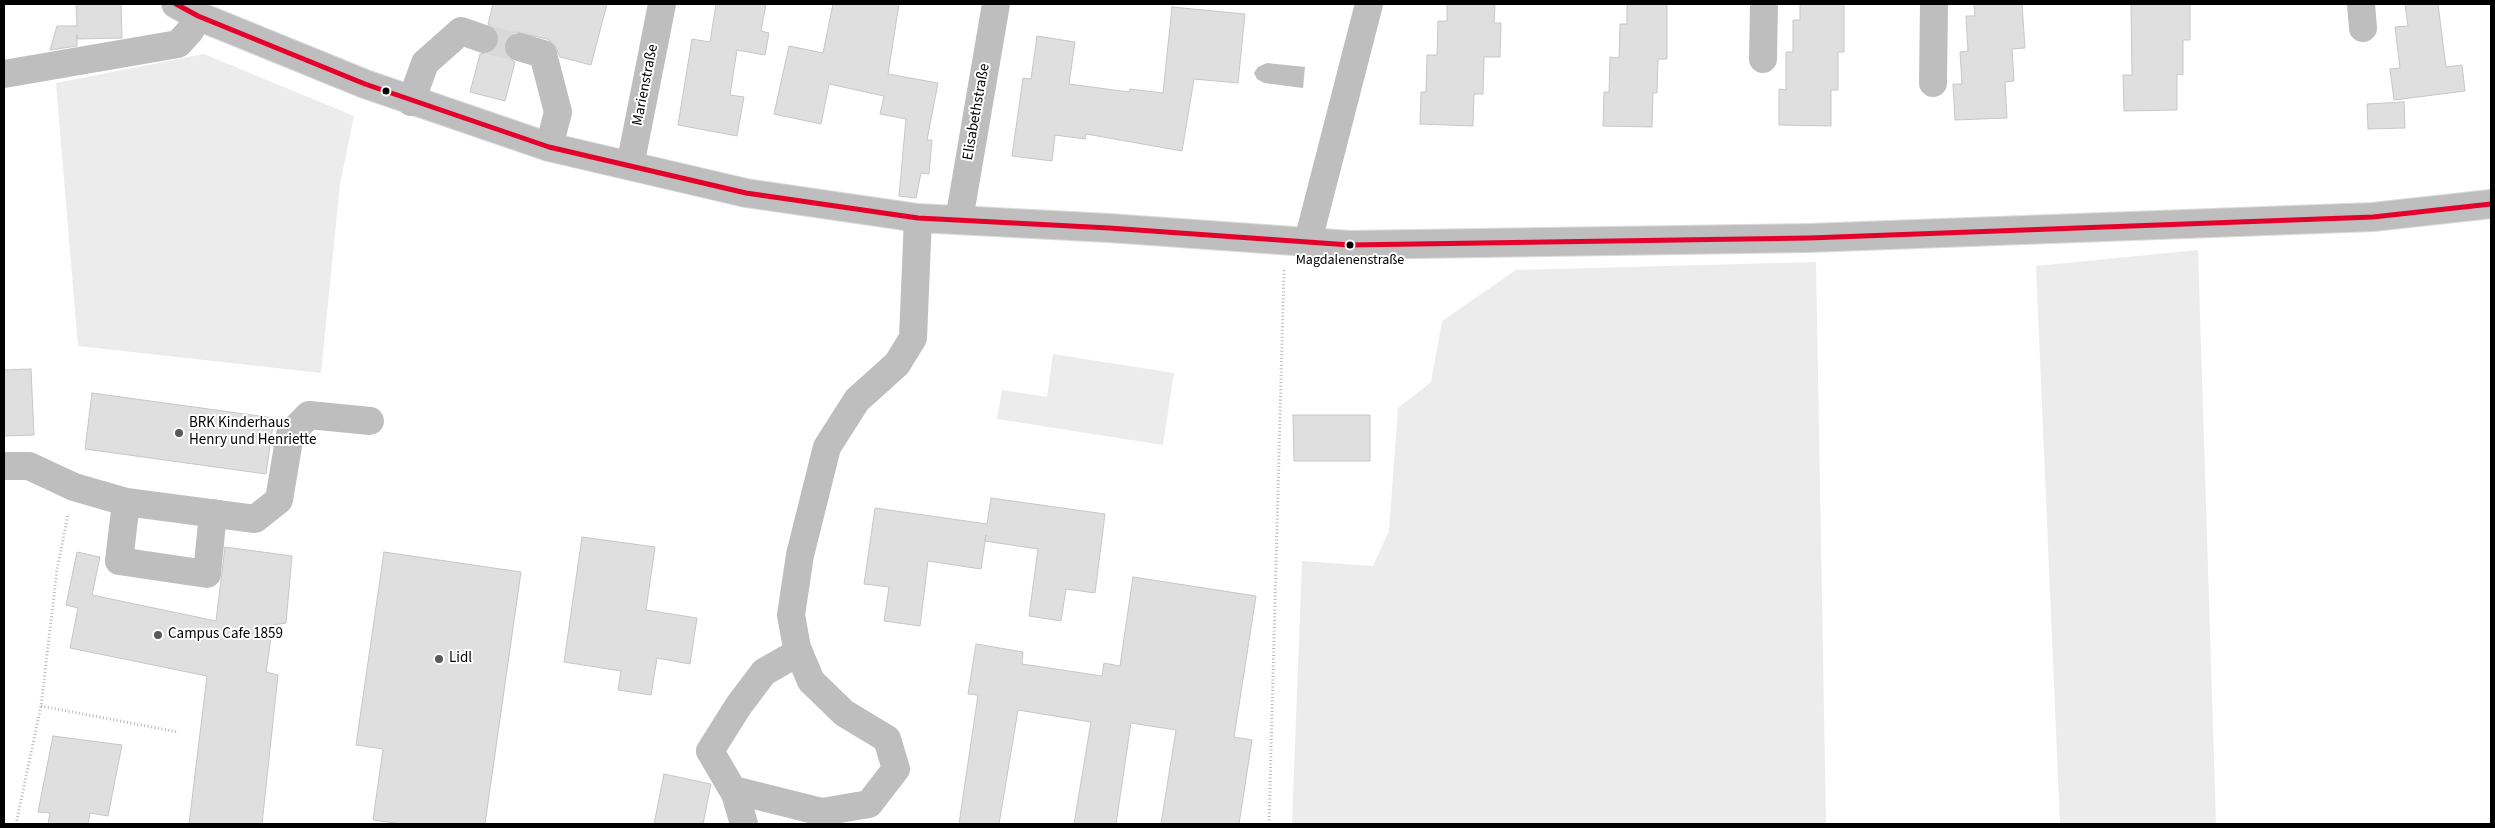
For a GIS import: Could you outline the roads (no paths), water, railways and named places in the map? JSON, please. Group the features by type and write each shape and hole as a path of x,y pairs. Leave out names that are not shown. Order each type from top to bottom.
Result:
{"main road":[{"name":"Marienstraße","path":"630,166 662,4"},
{"name":"Elisabethstraße","path":"959,220 996,4"},
{"path":"1296,241 1369,4"},
{"path":"1763,58 1764,4"},
{"path":"1933,83 1934,4"},
{"path":"187,10 411,102 549,146 746,193 918,218 1350,245 1809,238 2373,217 2491,204"},
{"path":"4,74 178,44 190,31 187,10"},
{"path":"411,102 425,63 461,31 484,39"},
{"path":"519,47 543,54 558,112 549,146"},
{"path":"734,792 734,790 822,812 869,804 896,769 888,739 844,713 811,681 799,652 791,615 800,555 827,446 857,400 897,364 913,338 918,218"},
{"path":"16,466 74,487 126,502 255,519 279,500 290,434 309,415 370,421"},
{"path":"126,502 119,560 207,574 213,513"},
{"path":"744,824 734,792 710,751 764,672 799,652"}],"tunnel":[{"path":"484,39 519,47"}],"place":[{"name":"Magdalenenstraße","path":"1350,245"},
{"name":"BRK Kinderhaus Henry und Henriette","path":"179,433"},
{"name":"Campus Cafe 1859","path":"158,635"},
{"name":"Lidl","path":"439,659"}]}
